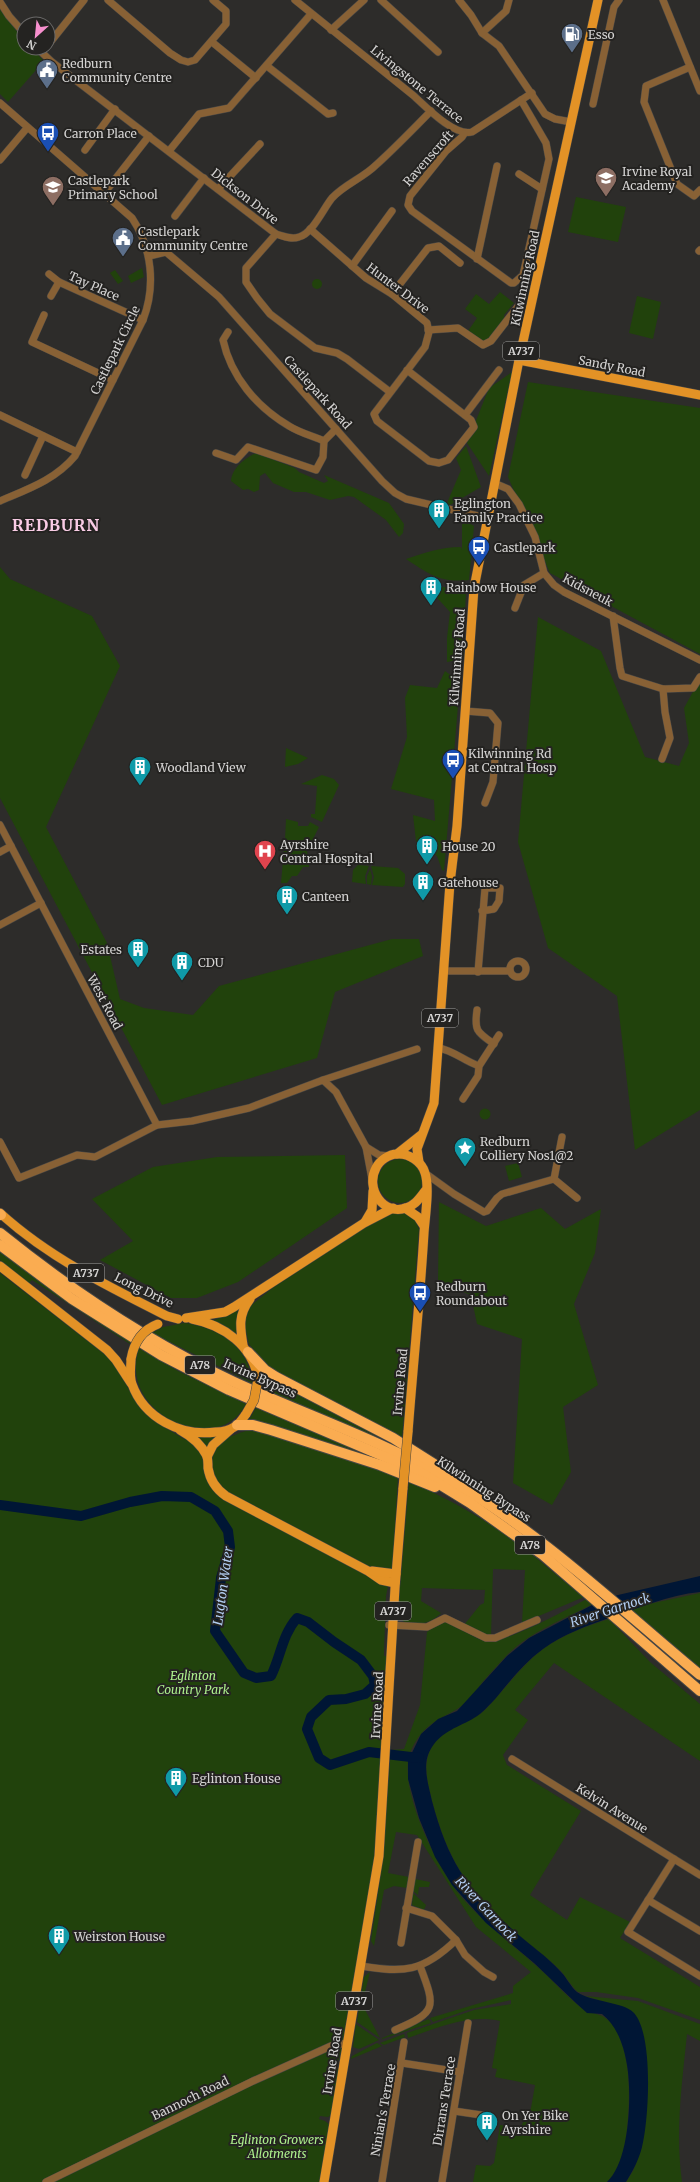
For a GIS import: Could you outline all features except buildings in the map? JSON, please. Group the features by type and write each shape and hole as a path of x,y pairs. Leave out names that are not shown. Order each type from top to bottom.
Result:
{"highway":[{"name":"Irvine Bypass","path":"0,1233 79,1293 136,1330 232,1381 419,1467"},
{"name":"Irvine Bypass","path":"0,1244 72,1299 161,1355 229,1390 419,1467"},
{"path":"245,1349 265,1370 393,1438 469,1485 494,1508"},
{"path":"234,1427 253,1425 380,1465 470,1503"},
{"name":"Kilwinning Bypass","path":"419,1467 592,1590"},
{"name":"Kilwinning Bypass","path":"419,1467 494,1508 550,1550 635,1628 700,1691"},
{"name":"Kilwinning Bypass","path":"635,1628 700,1675"}],"main road":[{"name":"Kilwinning Road","path":"419,1162 417,1149 434,1103 450,883 457,826 474,588 519,360 598,0"},
{"name":"Sandy Road","path":"519,360 700,395"},
{"path":"364,1223 371,1213 372,1187 376,1167 423,1134"},
{"path":"393,1155 411,1157 419,1162"},
{"name":"A737","path":"419,1162 425,1173 426,1189"},
{"path":"372,1187 383,1204 393,1208"},
{"path":"424,1226 418,1217 405,1208 419,1200 426,1189"},
{"name":"Irvine Road","path":"324,2182 379,1856 392,1644 391,1625 408,1432 426,1189"},
{"name":"A737","path":"182,1319 225,1312 250,1298 364,1223 393,1208 405,1208"},
{"name":"Long Drive","path":"0,1214 30,1237 94,1278 154,1310 182,1319"},
{"path":"0,1266 107,1350 116,1360 137,1394 150,1410 161,1420 180,1430 196,1442 207,1460 209,1474 215,1486 226,1496 368,1570 396,1579"},
{"path":"245,1349 240,1320 244,1308 250,1298"},
{"path":"131,1383 131,1359 134,1349 140,1336 147,1329 158,1324 182,1319 220,1328 236,1338 245,1349 257,1371 258,1379 254,1400 246,1414 213,1446 207,1460"},
{"path":"180,1430 209,1433 234,1427"},
{"path":"368,1570 381,1580 387,1587 390,1596 391,1625"},
{"path":"381,1580 396,1579"}],"street":[{"path":"56,35 84,0"},
{"path":"108,0 181,60 188,62 195,60 226,24 228,16 226,11 213,0"},
{"name":"Livingstone Terrace","path":"295,0 414,96 430,111 457,131 464,134 472,132 532,93"},
{"path":"331,30 364,0"},
{"path":"381,0 438,52"},
{"path":"459,0 471,15 482,33 500,46 542,110 548,116 571,122"},
{"path":"482,33 506,11 509,0"},
{"path":"593,104 614,7 619,0"},
{"path":"663,0 700,91"},
{"path":"0,2 8,16 16,24"},
{"path":"169,151 199,114 229,108 311,14"},
{"path":"212,42 256,78"},
{"name":"Dickson Drive","path":"49,56 149,136 276,234 287,238 300,237 310,229"},
{"path":"267,66 328,114 333,113"},
{"path":"690,67 646,86 644,102 677,184 694,196 700,190"},
{"path":"519,174 542,189 549,159 548,151 534,120 521,100"},
{"name":"Castlepark Circle","path":"0,103 132,218 140,231 149,256 151,285 148,307 143,320 77,452 64,469 45,481 0,501"},
{"path":"85,150 115,109"},
{"path":"310,229 323,208 337,193 375,166 430,111"},
{"path":"0,160 27,128"},
{"name":"Ravenscroft","path":"464,134 462,138 446,151 410,196 408,202 412,211 511,283 521,279 523,275 542,189"},
{"path":"109,187 149,136"},
{"path":"218,189 260,144"},
{"path":"477,259 497,166"},
{"path":"175,216 204,178"},
{"path":"352,266 392,211"},
{"name":"Hunter Drive","path":"310,229 366,278 392,294 427,323 428,330 425,347 374,414 377,421 429,461 439,463 448,460 452,456 474,427 471,420 465,415"},
{"path":"276,234 246,268 246,282 257,298 270,314 315,348 337,353 390,392"},
{"path":"392,294 428,248 439,246 460,263"},
{"name":"Castlepark Road","path":"149,256 166,252 220,297 395,493 420,504 487,518"},
{"name":"Tay Place","path":"49,274 58,282 143,320"},
{"name":"Tay Place","path":"51,296 58,282"},
{"path":"428,330 458,328 483,345 491,341 519,304"},
{"path":"44,315 32,342 113,380"},
{"path":"228,332 223,340 226,354 242,382 260,405 290,427 324,441"},
{"path":"407,370 465,415 499,370"},
{"path":"0,415 77,452"},
{"path":"216,453 236,460 248,447 316,470 323,457 324,441 336,428"},
{"path":"25,475 44,436"},
{"name":"Kidsneuk","path":"494,483 508,490 519,504 535,537 544,573 554,585 564,592 700,660"},
{"path":"515,608 524,585 544,573"},
{"path":"613,616 622,676 663,689 693,688 700,677"},
{"path":"662,758 670,738 665,712 663,689"},
{"path":"465,711 490,713 498,723 493,782 485,802"},
{"name":"West Road","path":"0,825 157,1126"},
{"path":"0,852 11,846"},
{"path":"0,925 41,903"},
{"path":"478,972 482,911"},
{"path":"443,971 510,971"},
{"path":"477,1010 475,1023 476,1030 494,1044"},
{"path":"463,1099 478,1076 479,1066 500,1035"},
{"path":"438,1048 450,1050 468,1062 479,1066"},
{"path":"0,1142 19,1178 77,1155 95,1157 157,1126 192,1122 249,1108 323,1080 417,1049"},
{"path":"323,1080 336,1092 366,1147 372,1187"},
{"path":"554,1179 562,1137"},
{"path":"366,1147 379,1155 393,1155"},
{"path":"425,1173 454,1194 484,1212 487,1211 502,1194 554,1179"},
{"path":"554,1179 577,1198"},
{"path":"426,1189 444,1187"},
{"path":"391,1625 428,1627 445,1618 479,1636 490,1638 537,1620"},
{"name":"Kelvin Avenue","path":"512,1758 700,1875"},
{"path":"401,1943 418,1842"},
{"path":"674,1859 628,1932 700,1976"},
{"path":"648,1900 700,1931"},
{"path":"406,1908 432,1916 456,1940 473,1962 493,1977"},
{"path":"361,1966 400,1970 420,1966 435,1959 456,1940"},
{"path":"395,2030 419,2019 428,2010 430,2001 429,1989 420,1966"},
{"name":"Dirrans Terrace","path":"442,2182 468,2024"},
{"name":"Ninian's Terrace","path":"382,2182 402,2063 404,2042"},
{"name":"Bannoch Road","path":"46,2182 252,2081 331,2046 347,2043"},
{"path":"402,2063 460,2072"},
{"path":"454,2110 488,2116"}],"green space":[{"path":"0,9 16,30 16,56 39,56 44,61 8,102 0,94"},
{"path":"576,197 626,207 618,242 568,232"},
{"path":"142,268 144,277 131,283 128,276"},
{"path":"115,270 123,281 118,284 110,273"},
{"path":"315,279 319,279 322,284 319,289 315,289 312,286 312,282"},
{"path":"500,292 514,303 504,315 505,319 486,341 481,341 468,331 477,318 465,309 476,294 489,304"},
{"path":"637,296 661,302 653,339 629,333"},
{"path":"512,372 489,476 467,443 489,388"},
{"path":"528,382 700,408 700,654 550,573 508,477"},
{"path":"466,446 481,487 450,505 447,503 461,470 456,458"},
{"path":"256,453 295,468 299,472 324,483 328,481 324,475 389,503 404,524 403,533 399,537 386,520 354,497 348,496 330,500 306,492 294,492 273,483 265,473 260,476 259,490 254,492 248,489 243,490 231,481 232,476 240,464"},
{"path":"462,519 474,526 469,580 459,581 442,579 428,573 406,559 446,548 461,547 462,550"},
{"path":"0,567 10,579 92,616 120,666 46,827 107,943 120,999 144,1008 193,1015 219,986 392,939 419,939 423,956 335,992 317,1058 162,1105 0,798"},
{"path":"438,586 466,591 463,659 447,662 447,638 450,612 430,590"},
{"path":"538,617 601,651 645,757 679,766 689,743 684,708 700,679 700,1110 635,1150 617,996 548,948 518,842"},
{"path":"445,671 460,682 444,871 442,870 437,856 416,841 413,815 435,821 434,800 391,789 407,737 405,698 410,685 437,688"},
{"path":"286,748 308,758 298,764 285,767"},
{"path":"322,775 334,779 339,785 322,822 311,817 311,814 315,814 317,786 301,784"},
{"path":"286,819 298,822 298,826 308,826 310,822 319,827 307,851 309,867 303,867 297,876 292,876 287,883 281,883 284,850 289,850 290,841 285,840"},
{"path":"358,865 369,866 365,876 366,884 352,882 353,870"},
{"path":"371,866 398,868 405,874 405,884 403,887 372,885 374,877"},
{"path":"370,869 372,876 371,885 367,884 367,876"},
{"path":"483,1109 487,1109 489,1110 489,1118 483,1119 480,1116 480,1112"},
{"path":"345,1155 347,1208 238,1282 197,1298 171,1298 100,1260 133,1241 92,1199 153,1167 217,1157"},
{"path":"396,1159 404,1159 409,1160 416,1165 421,1172 421,1190 416,1197 409,1202 396,1203 388,1200 381,1193 378,1185 378,1177 381,1169 388,1162"},
{"path":"518,1163 522,1177 509,1181 505,1166"},
{"path":"439,1202 486,1226 541,1208 565,1229 601,1209 595,1253 574,1304 598,1385 563,1407 571,1472 552,1505 513,1483 522,1339 477,1324 471,1295 438,1282"},
{"path":"404,1212 413,1216 419,1229 402,1438 268,1367 249,1344 244,1323 249,1307 274,1287 388,1214"},
{"path":"0,1251 48,1287 131,1342 130,1344 32,1280 28,1284 0,1260"},
{"name":"Eglinton Country Park","path":"0,1273 112,1360 134,1398 159,1424 184,1439 199,1441 195,1436 217,1435 214,1441 257,1429 398,1476 393,1560 386,1596 384,1656 386,1656 386,1686 374,1864 340,2056 335,2069 339,2069 332,2114 328,2117 320,2116 319,2119 330,2125 320,2182 0,2182"},
{"path":"238,1310 236,1325 237,1336 212,1321"},
{"path":"185,1323 198,1325 209,1329 230,1341 245,1359 250,1370 252,1383 152,1333 163,1327"},
{"path":"139,1348 178,1371 246,1404 232,1421 213,1428 193,1428 173,1421 155,1409 142,1392 136,1371"},
{"path":"260,1369 279,1385 388,1442 262,1388"},
{"path":"256,1408 387,1461 385,1464 244,1423 250,1418"},
{"path":"409,1481 435,1493 486,1522 520,1545 584,1597 522,1623 525,1570 493,1569 491,1635 486,1636 464,1625 480,1605 484,1603 485,1590 422,1588 421,1601 441,1613 430,1621 424,1623 410,1624 404,1622 400,1618 398,1611"},
{"path":"700,1593 700,1668 630,1611 644,1605"},
{"path":"587,1599 593,1604 548,1626 526,1639 507,1655 484,1680 470,1699 458,1708 432,1723 415,1743 408,1762 410,1791 421,1825 436,1857 455,1888 482,1918 539,1968 572,2000 583,2009 602,2016 610,2022 615,2028 624,2049 628,2072 628,2118 624,2152 618,2168 607,2182 473,2182 476,2165 490,2166 494,2163 500,2125 520,2128 531,2108 535,2085 495,2077 497,2069 492,2068 500,2021 477,2019 453,2023 408,2038 407,2033 474,2010 511,2004 511,2000 471,2009 433,2022 430,2018 513,1993 513,1986 531,1972 476,1927 417,1835 396,1832 388,1873 409,1877 407,1888 394,1886 384,1890 374,1946 371,1941 381,1872 391,1750 404,1749 420,1705 427,1632 445,1619 476,1638 486,1641 495,1640 521,1632"},
{"path":"609,1619 650,1662 700,1704 700,1761 554,1663 515,1710 528,1720 503,1755 507,1765 581,1811 530,1895 567,1920 580,1897 630,1922 620,1938 700,1987 700,2020 638,1998 596,1992 578,1992 561,1971 497,1915 471,1887 461,1873 445,1841 438,1822 429,1788 426,1768 428,1755 431,1748 442,1735 480,1714 543,1649 574,1631"},
{"path":"415,1879 430,1882 429,1887 419,1887 418,1895 413,1891"},
{"path":"413,1893 426,1905 424,1910 412,1905"},
{"path":"370,1972 362,2004 380,2038 357,2022 364,1977"},
{"path":"585,1996 638,2001 700,2024 700,2041 687,2034 679,2126 682,2182 626,2182 633,2171 642,2147 622,2007"},
{"path":"429,2019 431,2023 382,2039 382,2038"},
{"path":"356,2024 379,2040 359,2049 353,2047"},
{"path":"404,2034 405,2037 384,2045 380,2043"},
{"path":"377,2043 382,2046 351,2059 352,2056"}],"water":[{"name":"River Garnock","path":"700,1576 700,1592 665,1599 584,1627 551,1644 536,1654 512,1678 486,1709 477,1716 446,1733 436,1742 429,1753 426,1766 427,1780 432,1801 445,1841 461,1872 482,1900 518,1934 556,1966 577,1992 590,1998 622,2006 633,2012 640,2022 647,2056 648,2077 648,2098 642,2147 636,2165 626,2182 607,2182 615,2172 621,2159 628,2126 629,2077 624,2051 616,2030 602,2014 587,2013 534,1963 486,1923 452,1885 435,1857 419,1818 408,1779 408,1761 421,1734 438,1719 457,1711 507,1656 529,1638 594,1604 618,1595"}],"waterway":[{"name":"Lugton Water","path":"0,1505 81,1516 130,1502 162,1496 191,1497 215,1511 228,1531 230,1547 221,1578 215,1631 244,1673 256,1678 271,1676 288,1631 292,1625 297,1618 308,1622 361,1660 373,1676 375,1685 365,1694 346,1699 329,1700 311,1717 307,1729 319,1758 330,1765 369,1752 419,1758"}],"place":[{"name":"Esso","path":"572,54"},
{"name":"Redburn Community Centre","path":"47,90"},
{"name":"Carron Place","path":"48,152"},
{"name":"Irvine Royal Academy","path":"606,198"},
{"name":"Castlepark Primary School","path":"53,206"},
{"name":"Castlepark Community Centre","path":"123,258"},
{"name":"Eglington Family Practice","path":"439,530"},
{"name":"Castlepark","path":"479,566"},
{"name":"Rainbow House","path":"431,606"},
{"name":"Kilwinning Rd at Central Hosp","path":"453,780"},
{"name":"Woodland View","path":"140,786"},
{"name":"House 20","path":"427,866"},
{"name":"Ayrshire Central Hospital","path":"265,870"},
{"name":"Gatehouse","path":"423,902"},
{"name":"Canteen","path":"287,916"},
{"name":"Estates","path":"138,968"},
{"name":"CDU","path":"182,982"},
{"name":"Redburn Colliery Nos1@2","path":"465,1168"},
{"name":"Redburn Roundabout","path":"420,1312"},
{"name":"Eglinton House","path":"176,1798"},
{"name":"Weirston House","path":"59,1956"},
{"name":"On Yer Bike Ayrshire","path":"487,2142"}],"district":[{"name":"REDBURN","path":"56,525"}],"park label":[{"name":"Eglinton Growers Allotments","path":"277,2146"}]}
